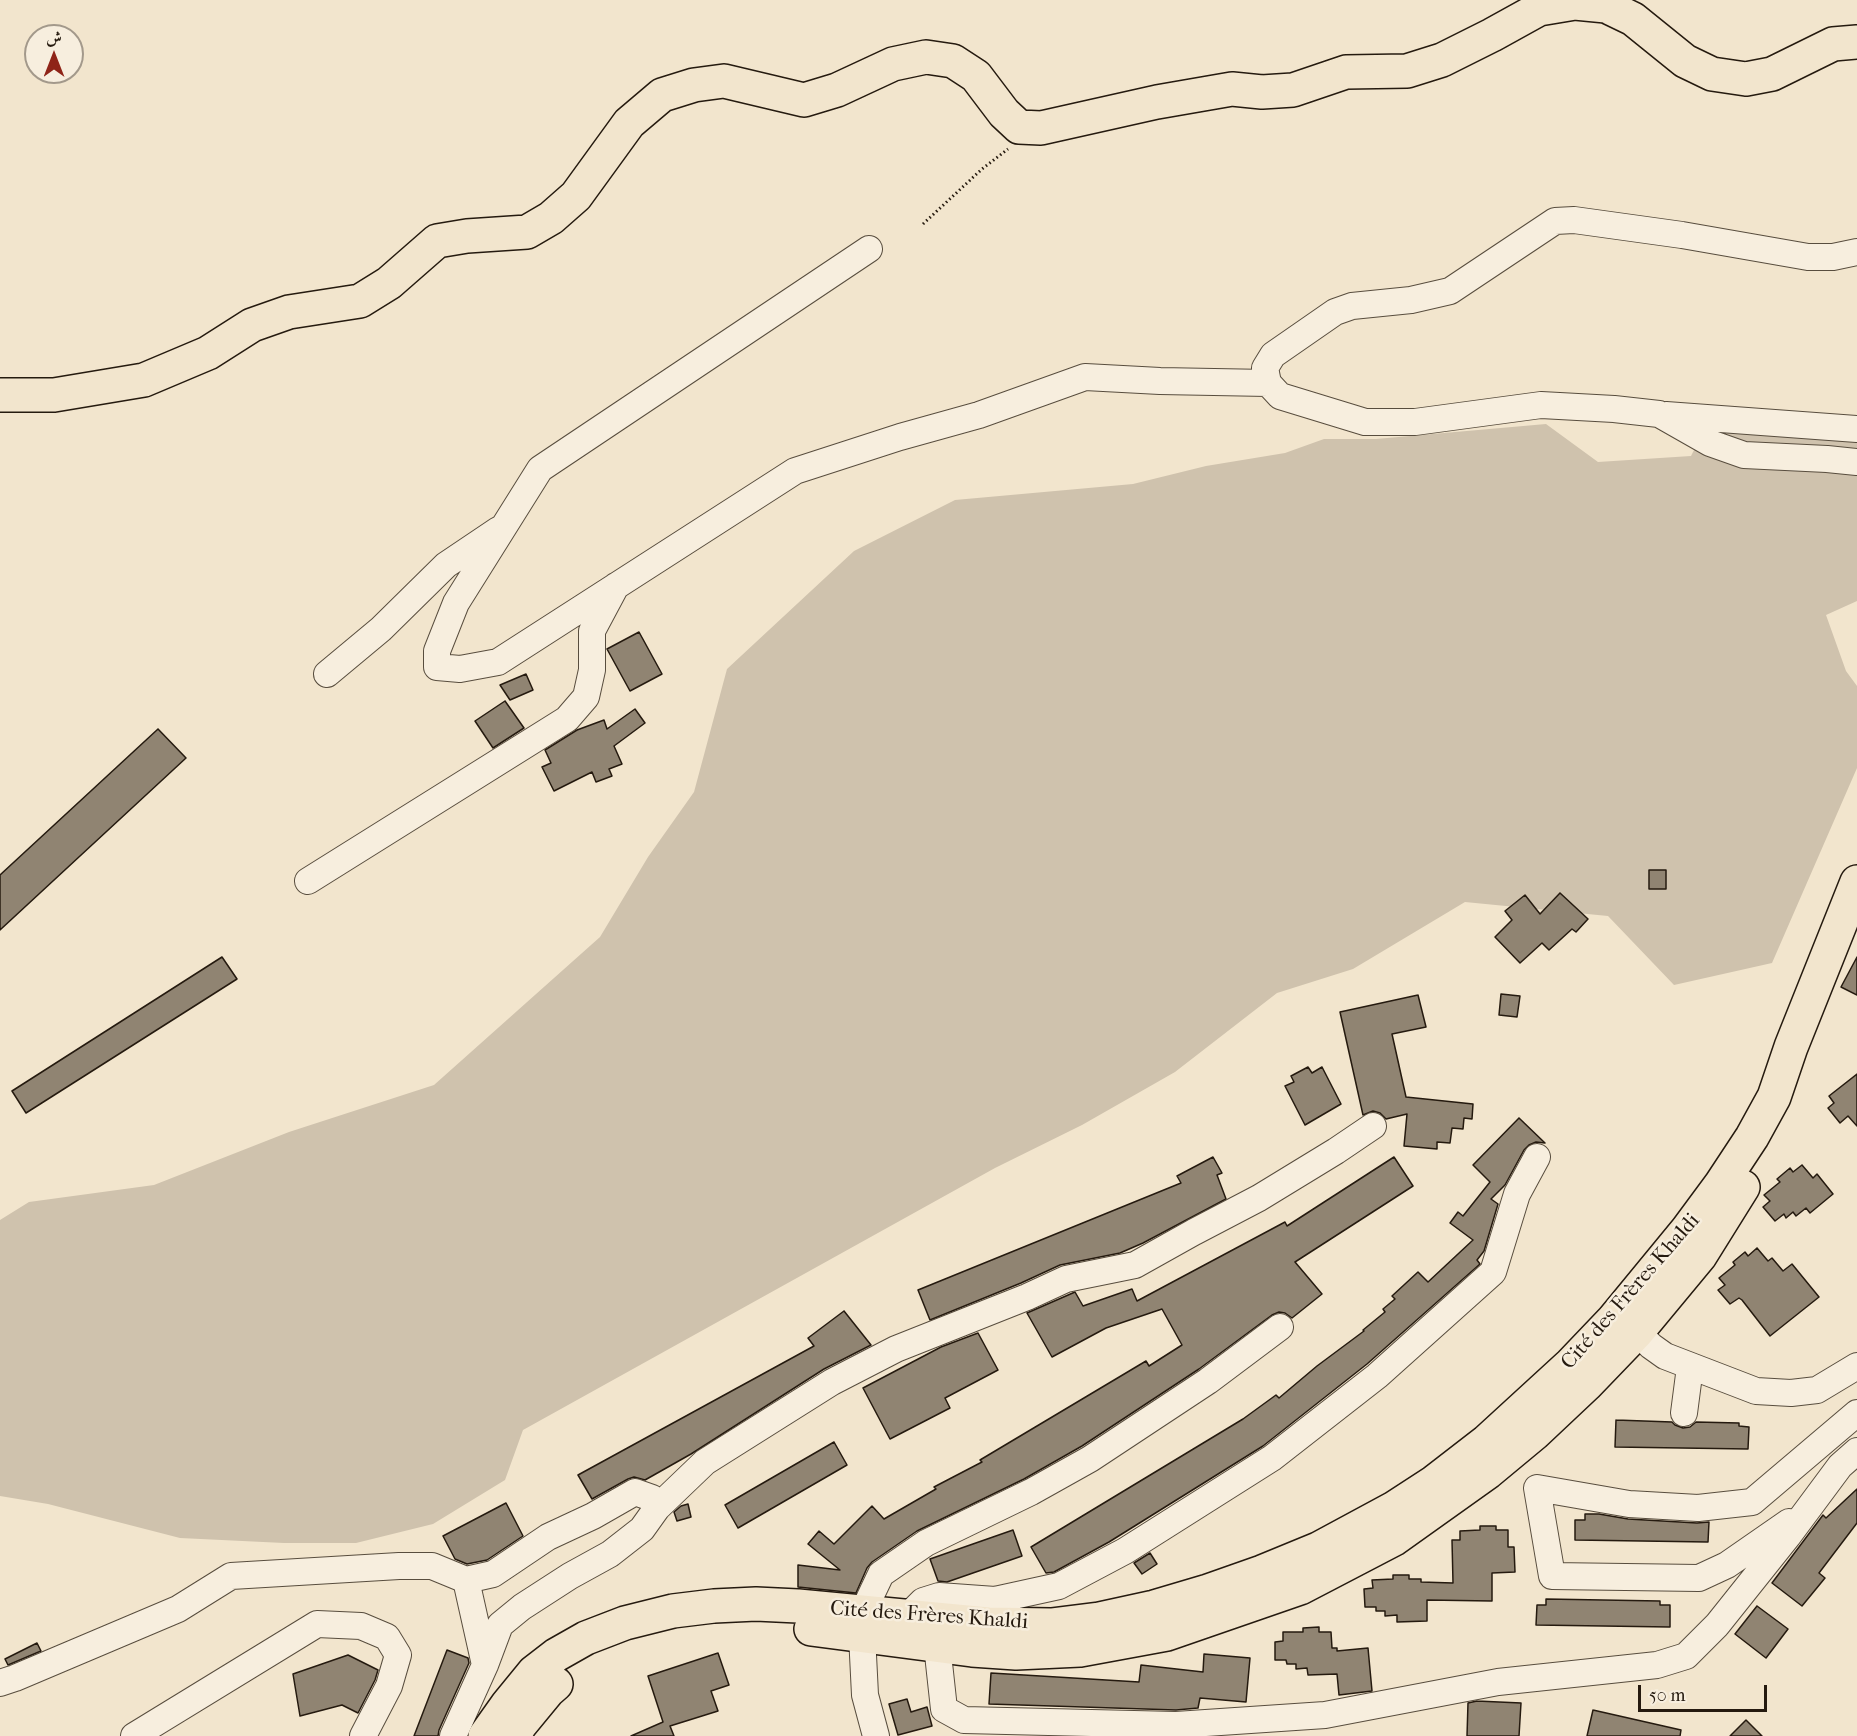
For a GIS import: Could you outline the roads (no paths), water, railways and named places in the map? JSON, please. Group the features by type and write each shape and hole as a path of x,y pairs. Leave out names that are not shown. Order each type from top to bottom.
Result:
{"main road":[{"path":"0,395 54,395 144,380 208,353 252,325 290,312 360,301 389,283 437,241 467,236 527,232 551,218 576,196 629,123 662,95 694,85 724,81 804,100 837,90 893,64 926,57 953,62 976,76 1004,113 1019,127 1041,128 1232,88 1262,92 1293,90 1346,72 1407,71 1442,60 1539,9 1575,3 1606,6 1633,20 1685,62 1712,74 1746,79 1772,74 1833,44 1857,42"},
{"name":"Cité des Frères Khaldi","path":"1628,1323 1687,1230 1752,1137 1774,1097 1791,1047 1857,882"},
{"name":"Cité des Frères Khaldi","path":"514,1736 520,1725 548,1691 569,1673 589,1661 640,1641 674,1632 714,1626 753,1624 790,1626 863,1624 941,1633 988,1624 1051,1625 1099,1619 1154,1607 1262,1572 1318,1549 1394,1508 1434,1482 1487,1441 1571,1364 1628,1323 1700,1256 1771,1139 1800,1080 1857,941"},
{"name":"Cité des Frères Khaldi","path":"485,1736 534,1672 556,1655 586,1638 625,1623 673,1611 756,1604 798,1606 863,1624"}],"street":[{"path":"1857,252 1833,257 1808,257 1682,235 1574,220 1555,221 1450,291 1411,300 1352,306 1335,312 1273,355 1265,368 1268,383 1280,396 1365,422 1415,422 1541,405 1857,429"},
{"path":"869,249 540,469 456,603 437,651 437,667 460,669 498,662 795,471 900,437 979,415 1085,377 1268,383"},
{"path":"1659,414 1710,443 1744,455 1857,462"},
{"path":"327,674 381,629 446,565 506,524"},
{"path":"308,881 567,719 586,697 592,670 592,631 616,586"},
{"path":"453,1736 500,1625 522,1607 570,1576 610,1554 642,1529 657,1508 705,1462 832,1383 896,1349 1066,1279 1135,1265 1259,1198 1373,1126"},
{"path":"904,1629 923,1601 939,1596 995,1600 1059,1586 1125,1551 1272,1458 1377,1376 1493,1272 1517,1194 1537,1157"},
{"path":"1628,1323 1651,1346 1665,1356 1756,1391 1791,1393 1817,1390 1857,1366"},
{"path":"876,1736 865,1695 863,1624 881,1574 926,1543 1031,1492 1090,1459 1209,1381 1280,1327"},
{"path":"1684,1413 1690,1367"},
{"path":"1808,1508 1727,1565 1698,1578 1552,1576 1537,1488 1629,1504 1698,1508 1752,1502 1857,1413"},
{"path":"941,1633 944,1709 964,1720 1176,1725 1325,1715 1498,1682 1657,1665 1686,1656 1718,1625 1840,1466 1857,1451"},
{"path":"0,1683 178,1609 231,1576 432,1566 466,1580 494,1574 548,1536 593,1516 635,1492 652,1498 657,1508"},
{"path":"466,1580 485,1665"},
{"path":"134,1736 317,1624 361,1626 387,1637 398,1654 389,1686 363,1736"}]}
